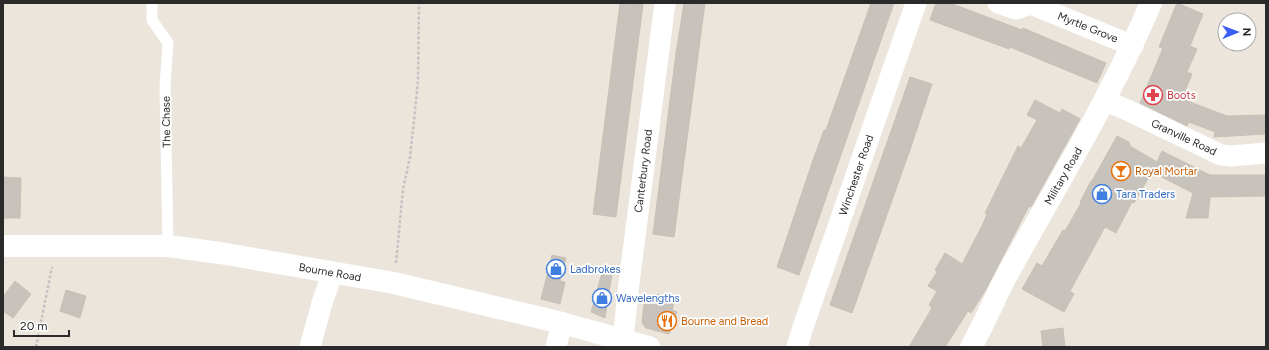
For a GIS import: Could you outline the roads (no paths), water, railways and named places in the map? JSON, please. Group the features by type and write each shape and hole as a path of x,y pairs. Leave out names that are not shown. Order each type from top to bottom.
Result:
{"street":[{"name":"Canterbury Road","path":"623,340 665,3"},
{"name":"Winchester Road","path":"798,347 803,327 916,3"},
{"name":"Myrtle Grove","path":"998,3 1016,9 1031,4 1133,46"},
{"name":"Military Road","path":"971,347 1006,276 1105,101 1133,46 1151,3"},
{"name":"Granville Road","path":"1105,101 1221,154 1231,156 1266,153"},
{"name":"Bourne Road","path":"3,246 168,246 394,283 562,323 649,347"},
{"path":"310,347 332,272"},
{"path":"556,347 562,323"}],"lane":[{"name":"The Chase","path":"152,3 152,20 168,43 165,86 168,246"}],"place":[{"name":"Boots","path":"1153,95"},
{"name":"Royal Mortar","path":"1121,171"},
{"name":"Tara Traders","path":"1102,194"},
{"name":"Ladbrokes","path":"556,269"},
{"name":"Wavelengths","path":"602,298"},
{"name":"Bourne and Bread","path":"667,321"}]}
